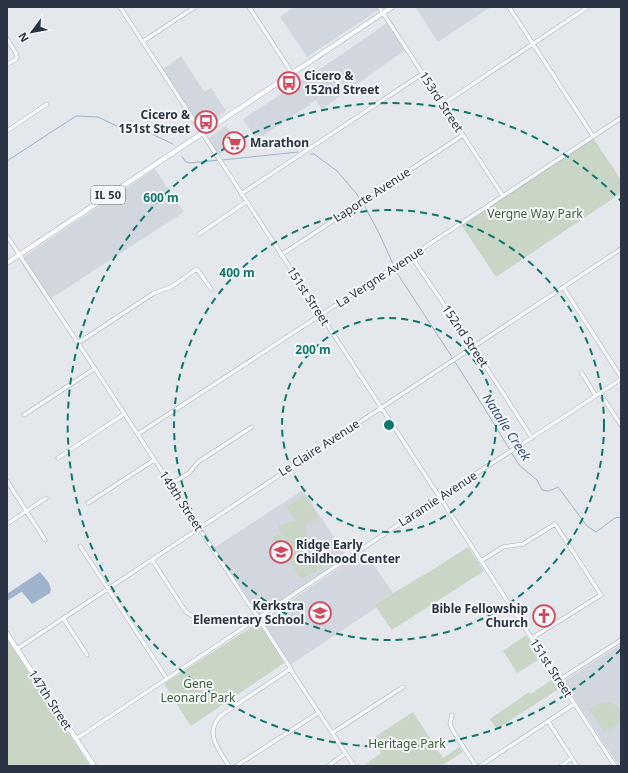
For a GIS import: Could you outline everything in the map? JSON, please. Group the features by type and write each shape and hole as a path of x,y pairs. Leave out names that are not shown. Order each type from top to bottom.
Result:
{"main road":[{"name":"IL 50","path":"7,263 392,7"},
{"name":"147th Street","path":"7,634 94,766"}],"street":[{"name":"151st Street","path":"120,7 615,766"},
{"path":"142,42 195,7"},
{"path":"249,7 292,73"},
{"name":"153rd Street","path":"379,7 503,196"},
{"path":"509,7 593,136"},
{"path":"443,104 588,7"},
{"path":"7,39 17,57 7,65"},
{"path":"241,194 422,74"},
{"path":"7,131 47,104"},
{"name":"La Vergne Avenue","path":"138,434 321,316 621,118"},
{"name":"Laporte Avenue","path":"281,255 463,135"},
{"path":"199,234 246,202"},
{"name":"149th Street","path":"7,236 171,484 354,766"},
{"name":"Le Claire Avenue","path":"17,649 621,248"},
{"name":"152nd Street","path":"411,256 473,347 532,438"},
{"path":"78,343 154,293 171,287 198,270 211,289"},
{"path":"562,287 621,378"},
{"path":"24,415 94,369"},
{"path":"581,372 621,425"},
{"name":"Laramie Avenue","path":"76,740 258,617 621,378"},
{"path":"58,458 124,414"},
{"path":"171,484 189,473 198,462 252,427"},
{"path":"88,503 154,460"},
{"path":"7,481 45,540"},
{"path":"7,524 46,498"},
{"path":"481,561 503,547 523,544 555,524 601,595 532,638"},
{"path":"80,546 166,679"},
{"path":"152,560 186,612 194,617"},
{"path":"63,618 87,655"},
{"path":"559,680 621,640"},
{"path":"229,766 216,745 213,737 214,727 218,719 224,713 290,669"},
{"path":"332,733 402,687"},
{"path":"480,766 574,704"},
{"path":"236,766 318,712"},
{"path":"452,715 450,724 453,731 476,766"},
{"path":"548,721 577,766"},
{"path":"328,766 346,753"},
{"path":"561,766 572,758"}],"shaded area":[{"path":"294,7 383,7 307,57 280,17"},
{"path":"415,7 491,7 438,42"},
{"path":"391,20 408,48 322,109 316,100 257,140 243,119 341,55"},
{"path":"181,56 204,92 211,88 226,111 201,128 163,69"},
{"path":"226,126 238,142 219,155 208,138"},
{"path":"155,169 184,212 47,301 19,260"},
{"name":"Ridge Early Childhood Center","path":"303,490 347,557 259,615 214,548"},
{"name":"Kerkstra Elementary School","path":"364,551 393,593 376,604 377,607 290,665 264,624 264,619"},
{"path":"621,644 621,766 619,766 566,686 566,680"}],"green space":[{"name":"Vergne Way Park","path":"593,138 621,180 621,193 496,277 462,226"},
{"path":"302,496 306,497 319,518 307,524 304,523 306,528 306,537 302,543 290,551 278,529 279,526 296,520 287,507"},
{"path":"278,533 289,550 283,554 272,537"},
{"path":"468,547 484,571 392,630 375,605"},
{"path":"311,548 323,555 329,562 305,578 300,577 286,555 297,550"},
{"name":"Gene Leonard Park","path":"256,624 260,625 284,663 191,726 164,684"},
{"path":"526,635 541,658 517,673 503,651"},
{"path":"7,639 90,766 7,766"},
{"path":"554,678 560,688 497,729 490,719 529,692 531,694"},
{"path":"609,702 621,709 621,722 606,731 603,730 589,709 599,703"},
{"name":"Heritage Park","path":"413,712 443,758 459,747 463,752 441,766 363,766 381,753 372,739"}],"water":[{"path":"40,572 49,583 51,590 50,593 32,604 22,592 7,601 7,594"}],"waterway":[{"name":"Natalie Creek","path":"7,161 76,116 98,117 119,127 143,130 173,144"},
{"name":"Natalie Creek","path":"222,160 298,152"},
{"name":"Natalie Creek","path":"310,154 314,154 337,171 360,199"},
{"name":"Natalie Creek","path":"182,157 186,162 190,163 219,160"},
{"name":"Natalie Creek","path":"364,205 393,264"},
{"name":"Natalie Creek","path":"395,270 452,357"},
{"name":"Natalie Creek","path":"455,362 510,450"},
{"name":"Natalie Creek","path":"511,452 519,465 537,480 542,490 549,491 558,487 587,526 596,532 615,518 621,517"}],"place":[{"name":"Cicero & 152nd Street","path":"289,83"},
{"name":"Cicero & 151st Street","path":"206,122"},
{"name":"Marathon","path":"234,143"},
{"name":"Ridge Early Childhood Center","path":"281,552"},
{"name":"Kerkstra Elementary School","path":"320,613"},
{"name":"Bible Fellowship Church","path":"544,616"}]}
